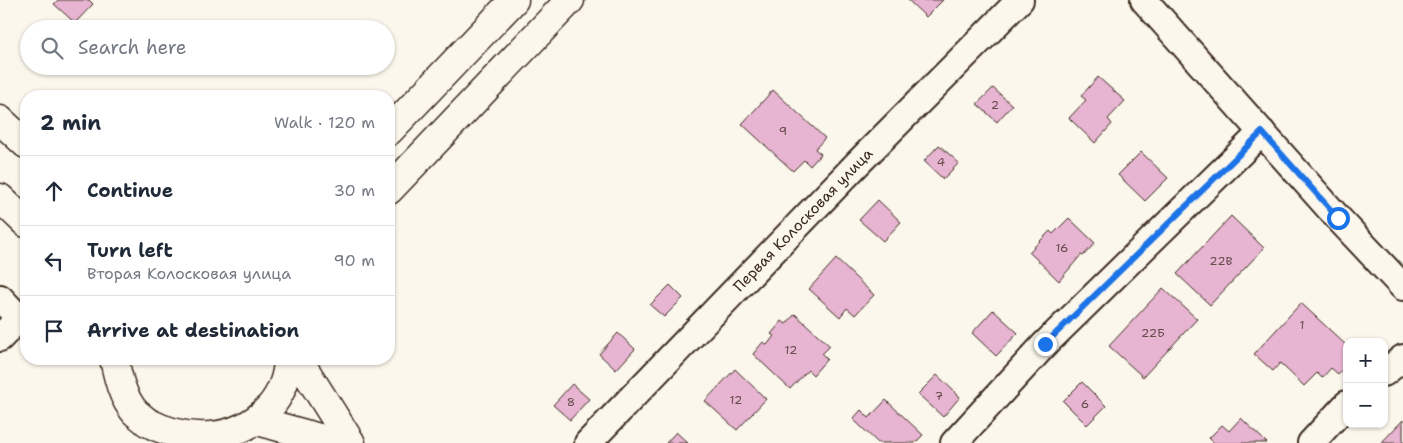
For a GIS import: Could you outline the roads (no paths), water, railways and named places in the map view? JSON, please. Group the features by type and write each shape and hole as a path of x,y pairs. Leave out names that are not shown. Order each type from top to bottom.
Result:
{"street":[{"path":"395,125 514,0"},
{"path":"395,184 570,0"},
{"name":"Первая Колосковая улица","path":"588,443 851,170 1020,0"},
{"path":"1144,0 1338,218 1403,287"},
{"path":"0,120 20,138"},
{"path":"954,443 1045,344 1262,132"},
{"path":"0,198 20,217"},
{"path":"0,298 19,318 0,338"},
{"path":"1388,370 1403,358"},
{"path":"115,365 119,386 134,412 158,431 182,440 209,442 235,435 258,422 275,401 284,383 287,365"},
{"path":"302,365 351,443"},
{"path":"1311,443 1343,408"},
{"path":"258,422 337,443"}]}
